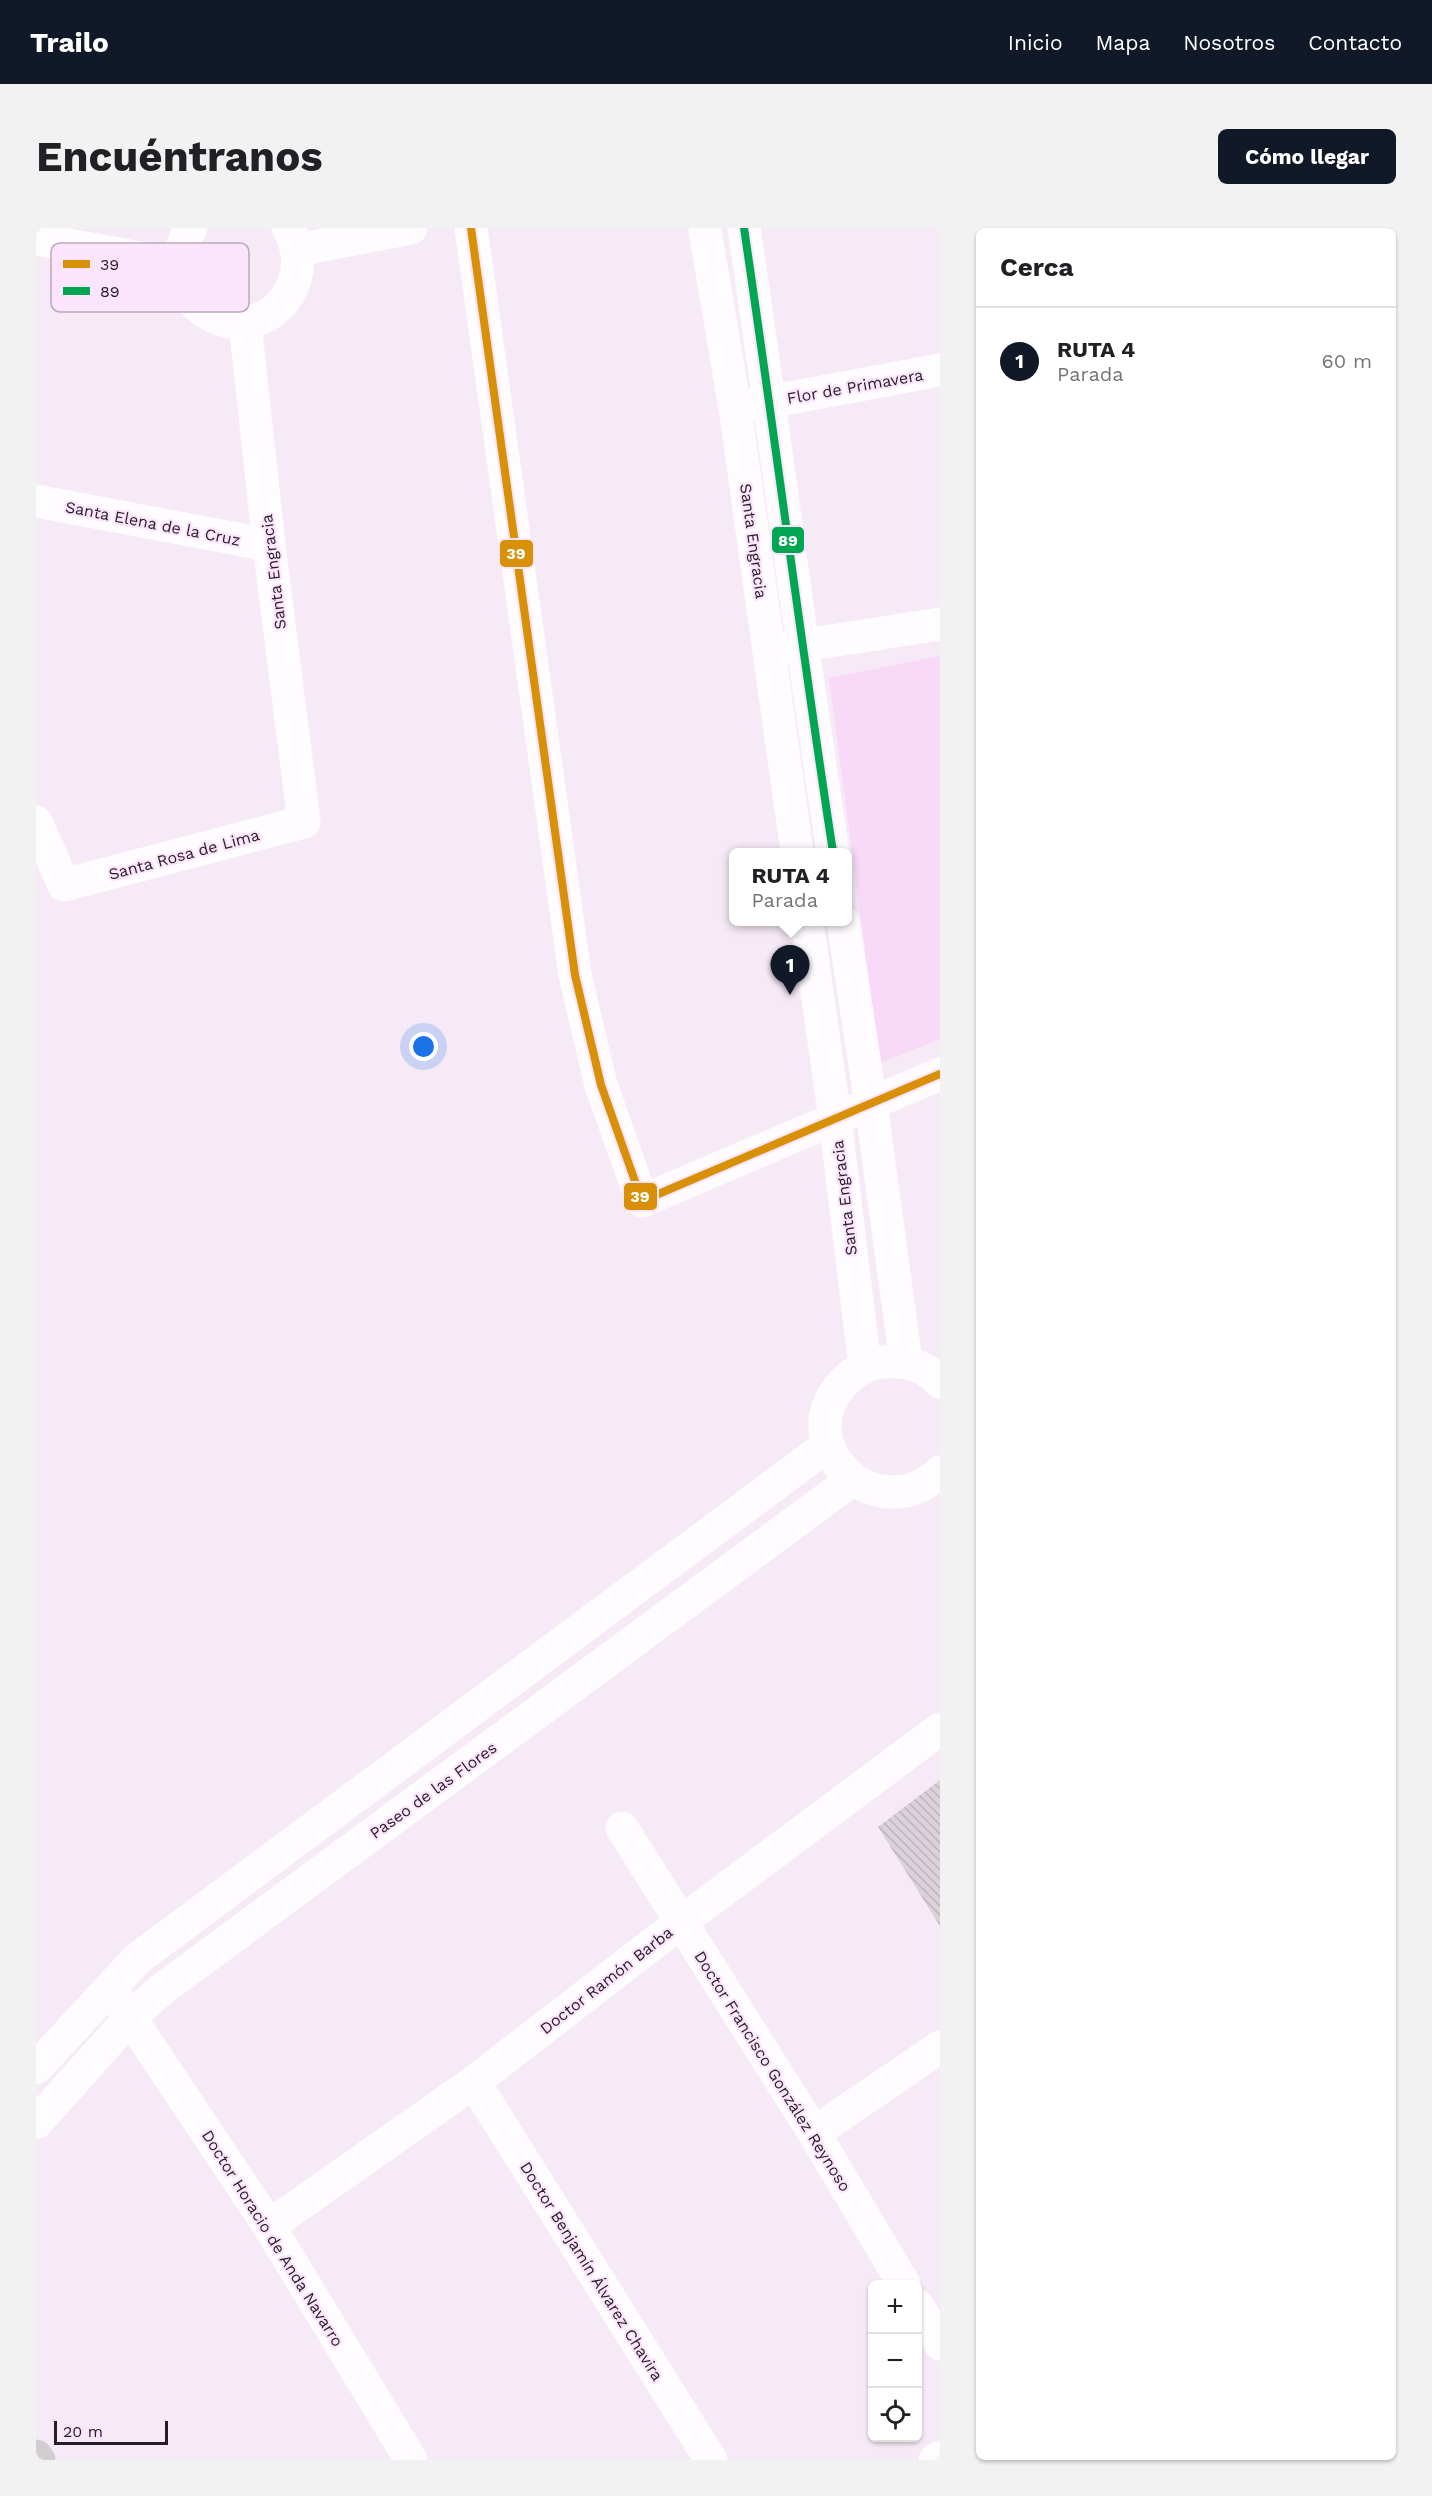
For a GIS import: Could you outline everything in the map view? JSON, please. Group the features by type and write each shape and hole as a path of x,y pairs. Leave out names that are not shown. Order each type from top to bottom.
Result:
{"street":[{"path":"183,243 191,228"},
{"path":"207,312 221,320 245,323 269,315 287,298 297,274 292,239 411,228"},
{"path":"471,228 575,975 601,1085 642,1201 940,1074"},
{"name":"Santa Engracia","path":"744,228 770,402 801,646 832,848"},
{"name":"Santa Engracia","path":"711,229 796,848"},
{"path":"36,239 58,243"},
{"name":"Santa Engracia","path":"245,323 269,545 304,822"},
{"name":"Flor de Primavera","path":"735,408 940,370"},
{"name":"Santa Elena de la Cruz","path":"36,501 269,545"},
{"path":"769,651 940,624"},
{"name":"Santa Rosa de Lima","path":"36,822 64,885 304,822"},
{"name":"Santa Engracia","path":"808,926 835,1118 865,1367"},
{"path":"844,926 871,1104 906,1362"},
{"path":"940,1382 932,1373 906,1362 878,1362 853,1373 835,1393 826,1418 828,1445 837,1465 852,1480 873,1491 897,1493 920,1487 940,1472"},
{"path":"36,2068 137,1959 828,1445"},
{"name":"Paseo de las Flores","path":"36,2123 130,2018 161,1990 852,1480"},
{"name":"Doctor Ramón Barba","path":"268,2226 474,2082 681,1922 940,1728"},
{"name":"Doctor Francisco González Reynoso","path":"622,1828 814,2133 902,2280"},
{"name":"Doctor Horacio de Anda Navarro","path":"109,1988 268,2226 411,2460"},
{"path":"814,2133 940,2047"},
{"name":"Doctor Benjamín Álvarez Chavira","path":"474,2082 711,2460"},
{"path":"922,2313 940,2344"},
{"path":"36,2456 39,2460"},
{"path":"935,2460 940,2457"}],"shaded area":[{"path":"940,656 940,1039 880,1063 852,848 829,678"}],"building":[{"path":"940,1780 940,1926 878,1827"}],"transit line":[{"name":"39","path":"471,228 575,975 601,1085 642,1201 940,1074"},
{"name":"89","path":"744,228 832,848"}],"place":[{"name":"RUTA 4","path":"790,995"}]}
